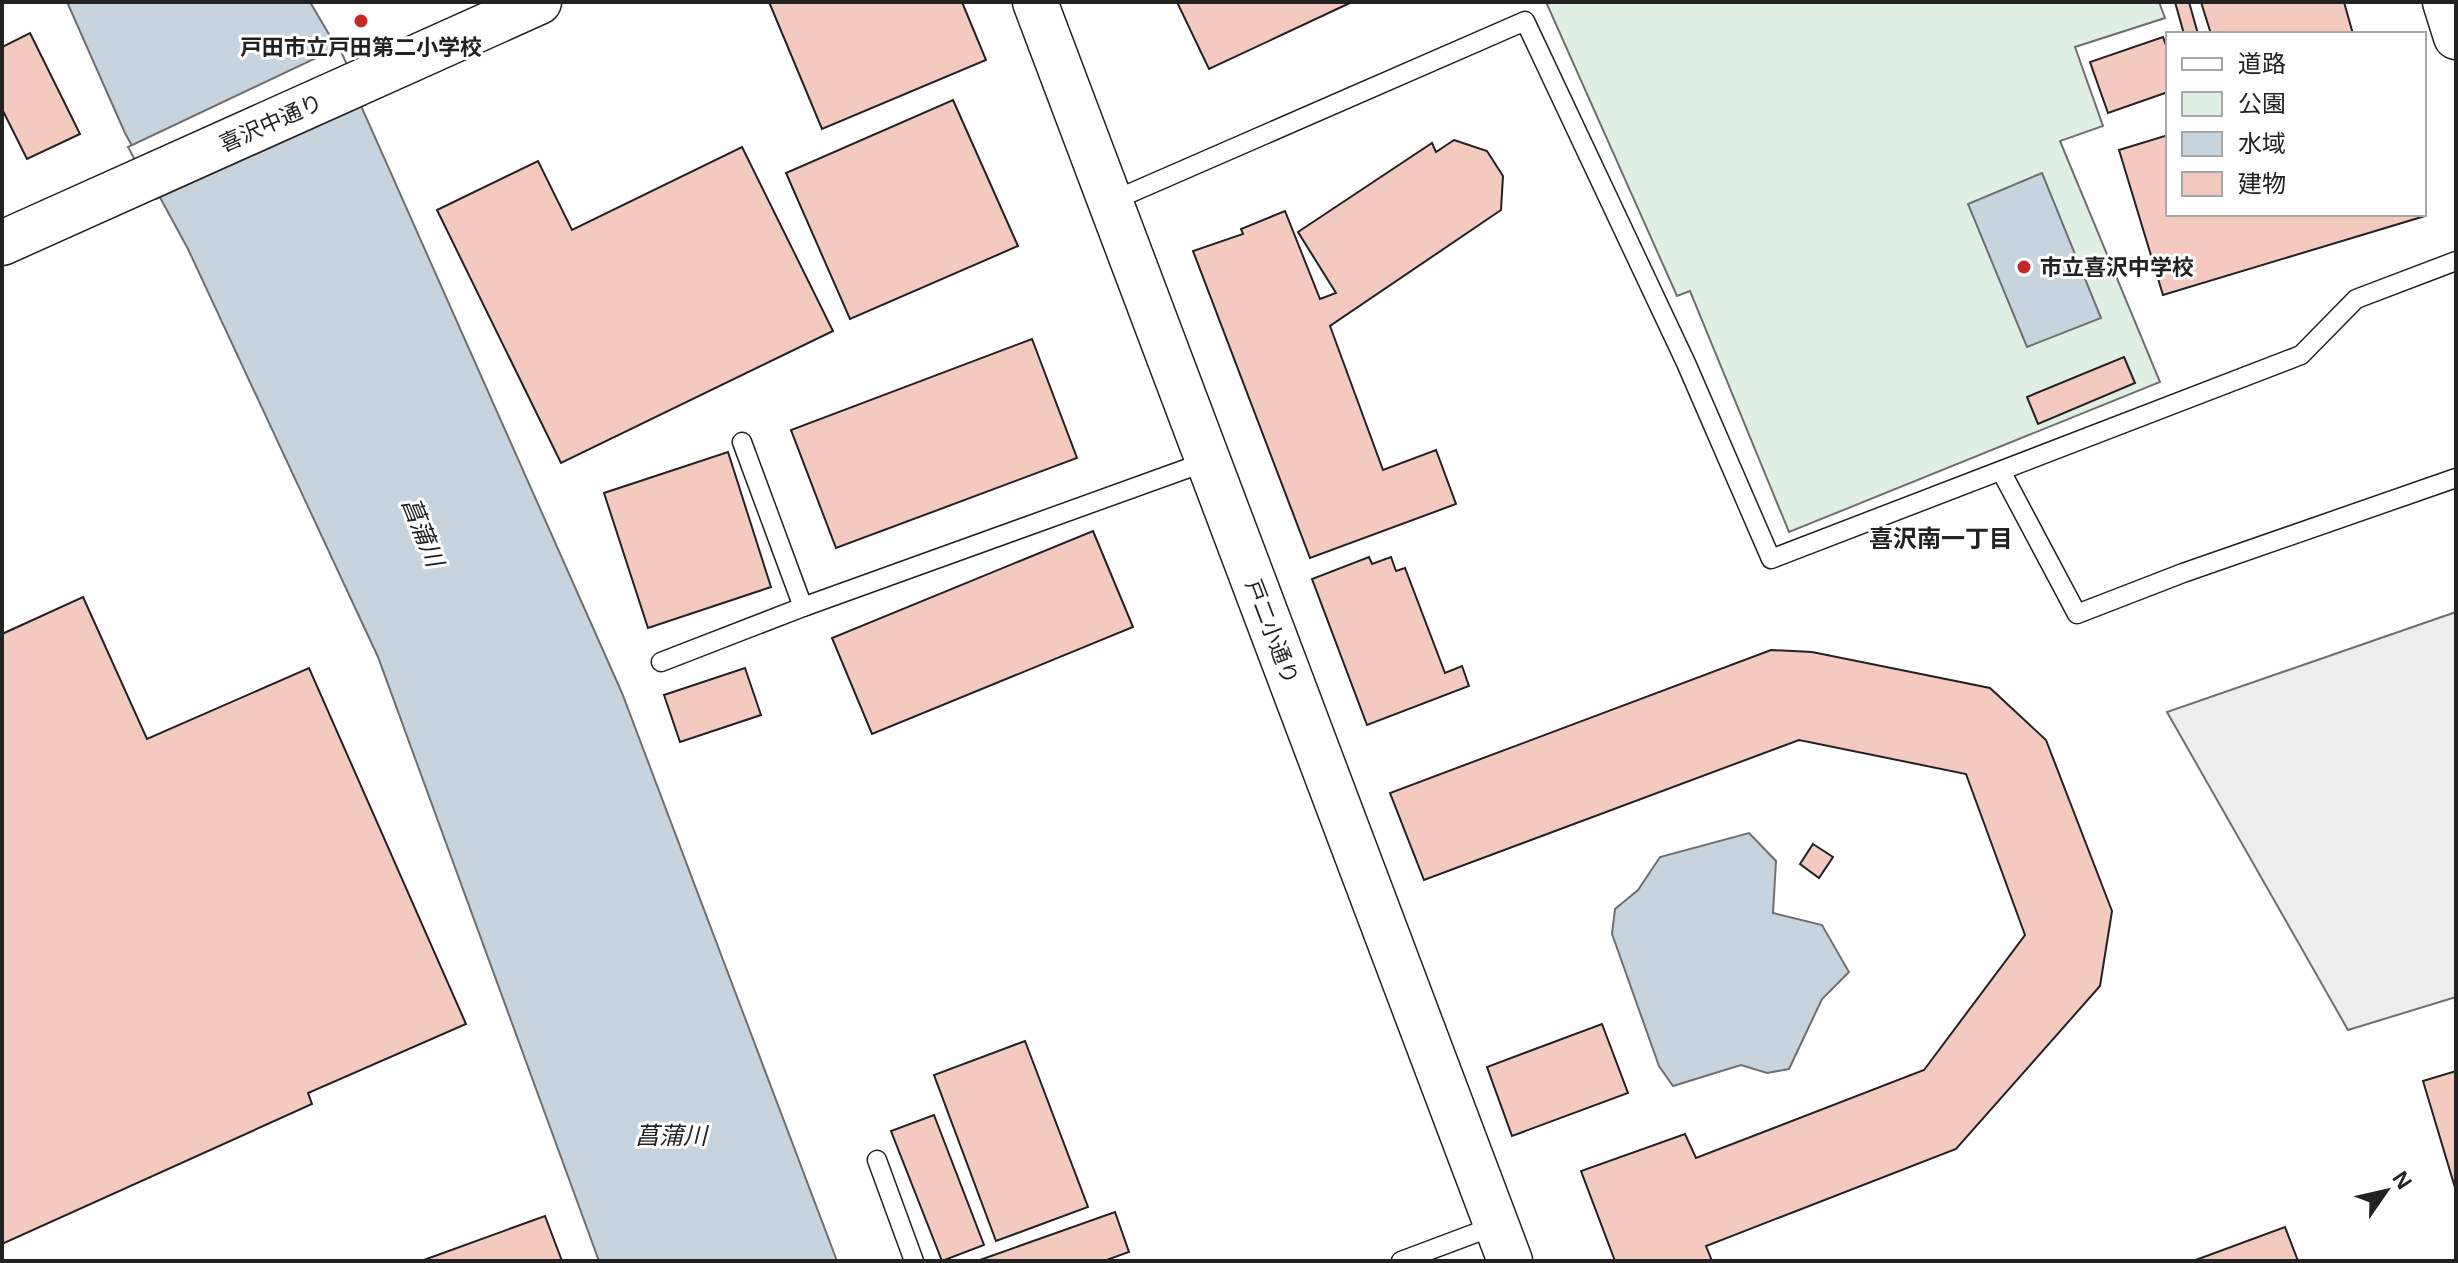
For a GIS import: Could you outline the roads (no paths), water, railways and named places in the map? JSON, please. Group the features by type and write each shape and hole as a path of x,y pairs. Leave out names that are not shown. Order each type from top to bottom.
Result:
{"street":[{"name":"喜沢中通り","path":"2,243 539,2"},
{"name":"戸二小通り","path":"1035,2 1504,1243"},
{"path":"2445,2 2456,37"}],"lane":[{"path":"1110,202 1525,21 1686,363 1771,559 2301,355 2356,299 2456,261"},
{"path":"742,442 803,607"},
{"path":"661,662 803,607 1208,461"},
{"path":"2001,471 2077,614 2183,573 2456,478"},
{"path":"877,1160 914,1261"},
{"path":"1401,1261 1504,1243"}],"water":[{"name":"菖蒲川","path":"67,2 310,2 330,36 622,693 837,1261 599,1261 378,657 188,249 125,133"},
{"path":"2042,173 2101,318 2027,347 1968,204"},
{"path":"1749,833 1776,861 1773,913 1822,925 1849,972 1822,999 1789,1069 1767,1073 1741,1065 1673,1086 1659,1066 1612,934 1615,909 1638,890 1660,857"}],"place":[{"name":"戸田市立戸田第二小学校","path":"361,21"},
{"name":"市立喜沢中学校","path":"2024,267"}],"district":[{"name":"喜沢南一丁目","path":"1941,538"}]}
